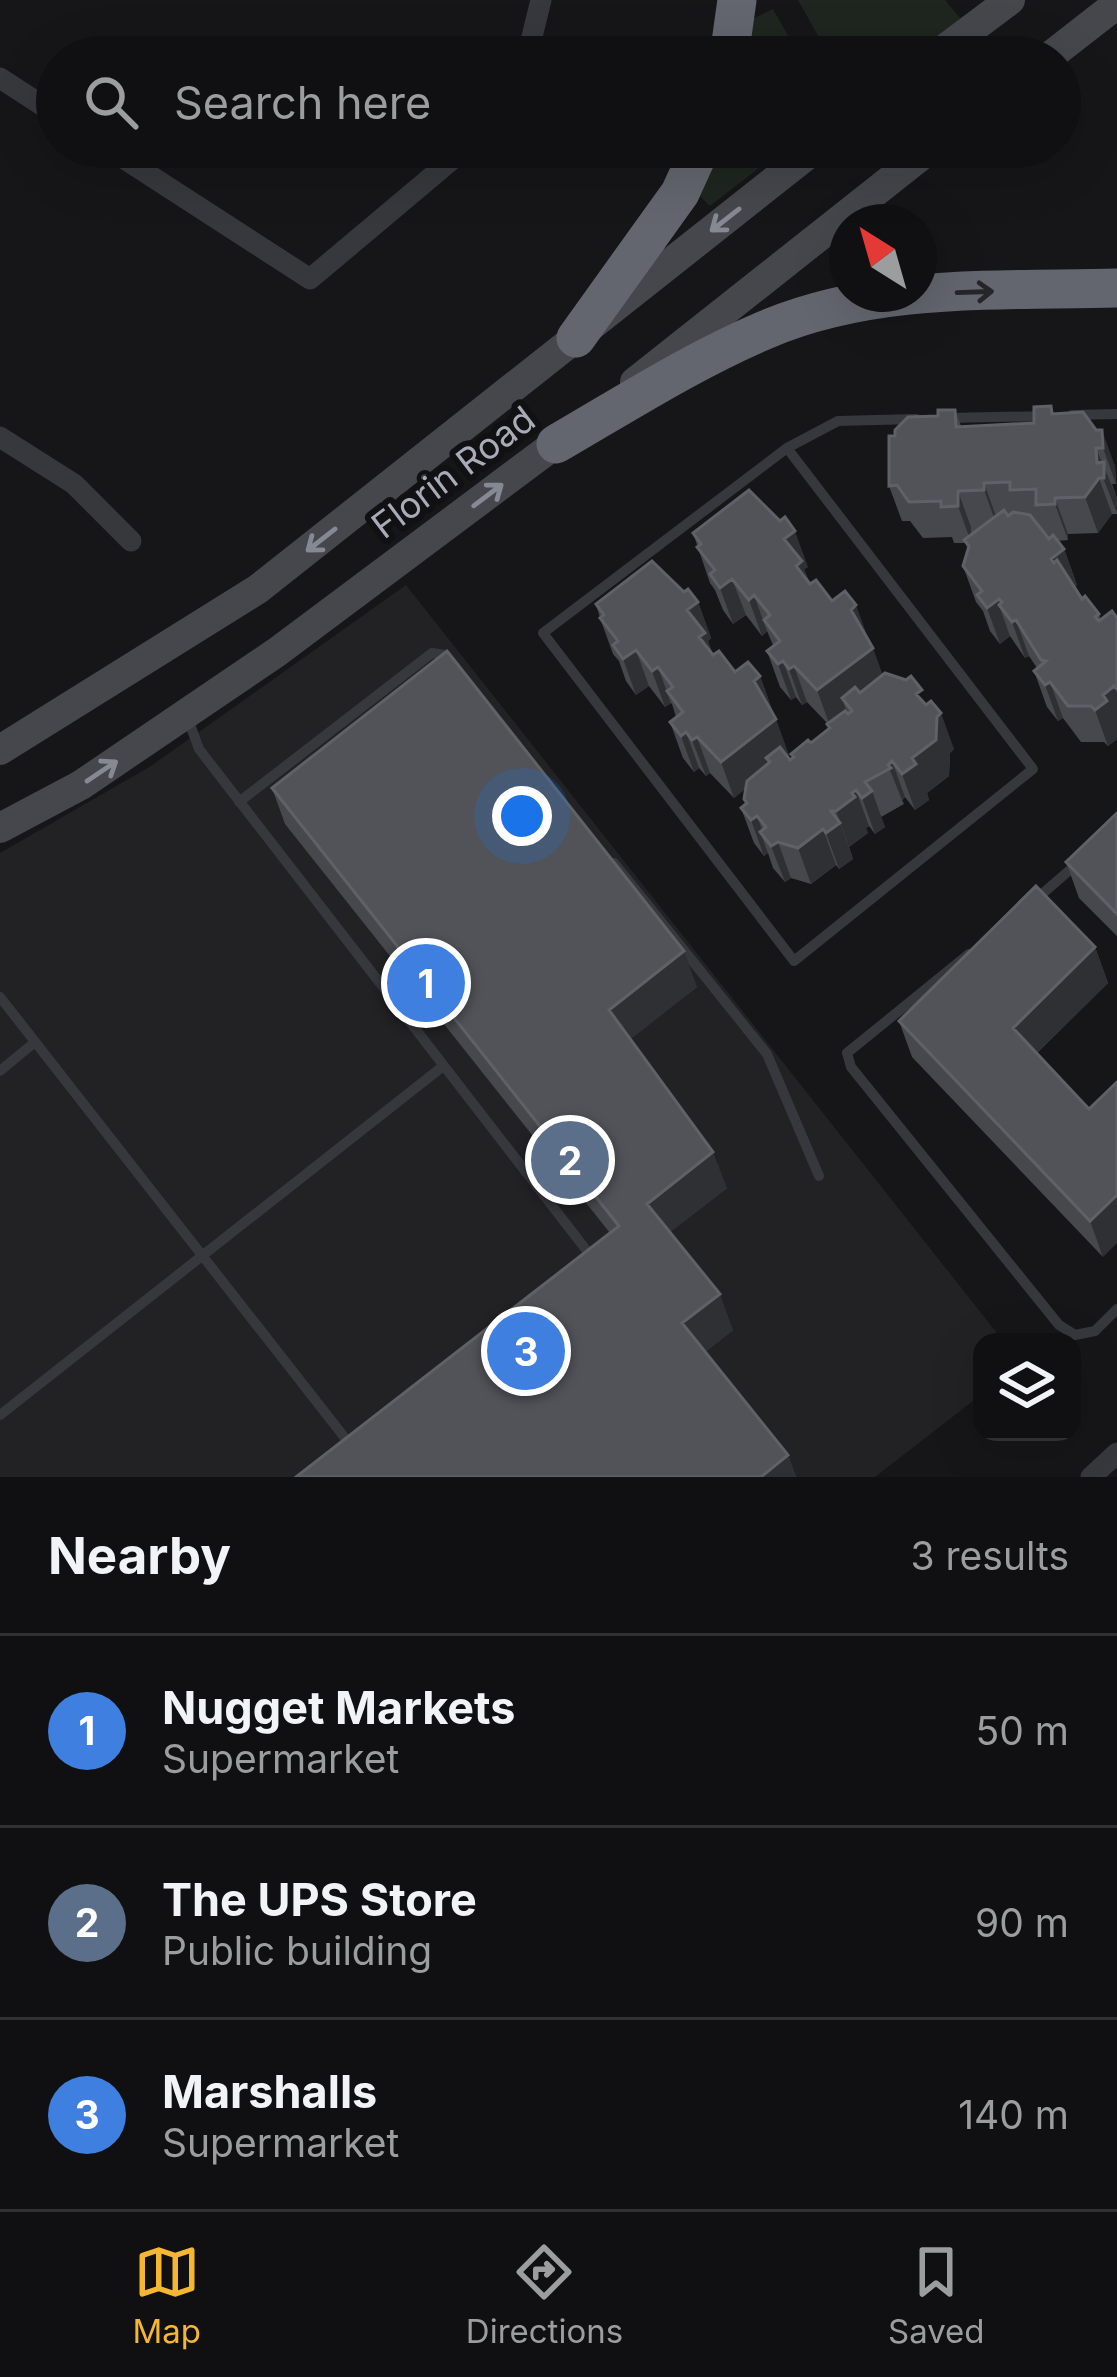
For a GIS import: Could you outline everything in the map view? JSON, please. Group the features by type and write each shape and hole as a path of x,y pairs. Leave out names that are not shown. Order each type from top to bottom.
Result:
{"highway":[{"path":"732,36 737,0"},
{"path":"576,338 680,193 691,168"},
{"path":"556,444 685,369 768,328 857,302 949,292 1117,288"}],"main road":[{"path":"962,36 1010,0"},
{"path":"1075,36 1117,4"},
{"name":"Florin Road","path":"0,751 258,590 791,168"},
{"name":"Florin Road","path":"0,828 81,785 278,652 556,444 905,168"}],"street":[{"path":"532,36 541,0"},
{"path":"0,78 36,101"},
{"path":"138,168 310,279 442,168"},
{"path":"0,437 74,484 131,541"},
{"path":"1091,1477 1116,1454"}],"lane":[{"path":"787,448 1033,769 794,961 543,633 787,448 838,422 1117,414"},
{"path":"239,802 433,653 445,655 460,673"},
{"path":"186,714 199,749 595,1261 580,1273"},
{"path":"1023,910 1088,854"},
{"path":"608,855 767,1054 819,1175"},
{"path":"988,939 847,1053 851,1067 1059,1325 1076,1335 1094,1330 1117,1309"},
{"path":"0,997 354,1450"},
{"path":"0,1071 35,1042"},
{"path":"0,1414 442,1067"},
{"path":"337,1463 371,1437"}],"shaded area":[{"path":"798,0 945,0 961,19 937,36 818,36"},
{"path":"773,9 788,36 746,36 748,21"},
{"path":"705,168 759,168 710,206 696,192"},
{"path":"406,585 997,1333 973,1333 973,1401 875,1477 0,1477 0,853 151,766"}],"building":[{"path":"1051,406 1052,414 1083,412 1096,430 1102,430 1103,448 1096,448 1097,463 1104,462 1104,478 1085,497 1055,498 1055,504 1036,505 1036,489 1010,490 1010,482 984,483 984,490 958,491 958,506 941,507 941,501 909,502 897,485 889,486 889,436 895,436 908,417 955,410 956,427 1034,423 1034,407"},
{"path":"749,490 780,521 785,517 795,531 784,539 802,561 796,566 810,584 816,580 832,601 845,591 856,605 851,610 873,648 817,690 794,666 778,664 767,651 780,641 764,620 770,615 732,579 720,588 710,574 715,570 697,547 701,544 693,533"},
{"path":"1004,510 1008,516 1013,512 1030,515 1049,539 1053,535 1064,549 1051,559 1057,560 1082,599 1085,596 1099,614 1095,617 1099,621 1112,611 1117,618 1117,689 1114,686 1103,695 1107,701 1095,710 1068,706 1050,682 1045,685 1034,671 1046,661 999,605 999,599 987,608 977,595 982,591 963,566 969,546 964,540"},
{"path":"652,561 698,602 687,610 705,633 699,637 713,655 719,651 735,672 748,662 760,676 754,681 776,719 721,762 697,737 692,740 686,732 681,736 670,722 683,712 667,691 673,687 636,650 623,659 613,645 618,641 600,618 604,615 596,604"},
{"path":"447,651 684,951 609,1010 713,1152 647,1204 720,1294 682,1323 788,1455 761,1477 296,1477 619,1226 272,788"},
{"path":"885,673 906,680 911,676 922,690 916,694 941,713 936,740 912,758 916,764 902,774 892,761 891,768 865,782 872,791 862,798 856,790 855,797 831,811 840,823 826,833 823,829 798,848 778,842 771,846 760,832 766,827 741,808 747,803 747,781 780,747 790,760 794,757 791,754 808,740 811,743 830,728 827,724 852,711 842,698 855,687 860,693"},
{"path":"1117,813 1117,914 1066,862"},
{"path":"1036,886 1095,947 1013,1028 1089,1109 1117,1082 1117,1195 1090,1221 899,1021"}],"place":[{"name":"Nugget Markets","path":"426,983"},
{"name":"The UPS Store","path":"570,1160"},
{"name":"Marshalls","path":"526,1351"}]}
